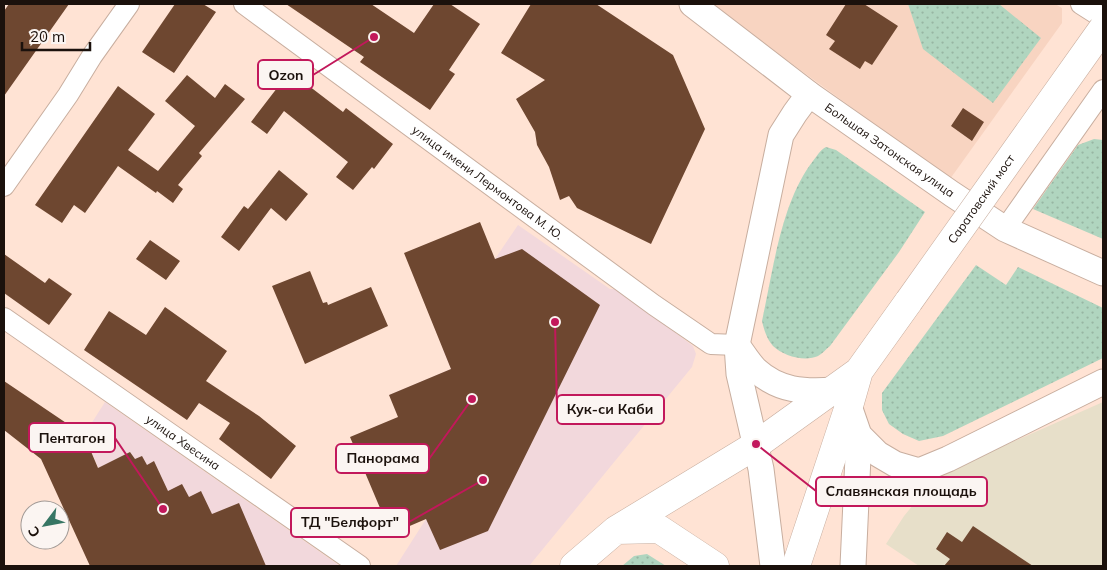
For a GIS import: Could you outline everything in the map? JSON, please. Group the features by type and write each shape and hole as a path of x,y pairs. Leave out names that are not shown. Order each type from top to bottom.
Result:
{"main road":[{"name":"Саратовский мост","path":"574,566 616,530 756,445 841,398 1103,28"},
{"path":"796,566 841,398"},
{"path":"616,530 659,529 715,566"}],"street":[{"path":"4,186 128,4"},
{"name":"улица имени Лермонтова М. Ю.","path":"244,4 654,305 711,344 737,345"},
{"name":"Большая Затонская улица","path":"692,4 809,94 900,159 1005,229 1103,273"},
{"path":"1081,4 1103,18"},
{"path":"1005,229 1103,90"},
{"path":"773,566 761,469 739,374 737,345 781,135 809,94"},
{"name":"улица Хвесина","path":"4,318 360,566"},
{"path":"737,345 756,369 776,384 841,398 860,435 878,454 895,464 919,470 948,459 1103,382"},
{"path":"853,566 860,435"}],"shaded area":[{"path":"710,4 1055,4 1062,8 1062,23 950,179"},
{"path":"518,225 610,289 618,289 693,346 696,354 692,367 529,566 396,566 426,519 471,499 389,395 451,369 443,350 519,319 495,259"},
{"path":"105,402 340,566 141,566 84,435"},
{"path":"1103,402 1103,566 919,566 886,544 904,516 933,481 947,471"}],"green space":[{"path":"908,4 999,4 1041,38 993,103 923,49"},
{"path":"1094,139 1103,140 1103,239 1033,209 1078,145"},
{"path":"826,147 836,150 925,212 899,252 830,346 818,356 801,358 777,350 769,340 762,321 780,238 793,196 813,161 820,151"},
{"path":"976,265 1006,285 1018,267 1103,308 1103,358 943,436 919,441 903,434 889,424 882,410 882,393"},
{"path":"647,554 666,566 622,566 634,556"}],"building":[{"path":"9,4 69,4 4,96 4,11"},
{"path":"175,4 203,4 216,12 174,73 142,52"},
{"path":"286,4 371,4 414,33 434,4 450,4 480,24 449,70 455,74 430,110 360,62 364,57"},
{"path":"531,4 596,4 673,55 705,129 651,244 577,208 569,196 560,200 549,167 537,145 535,132 516,99 545,80 501,53"},
{"path":"846,4 864,4 898,26 872,65 865,61 860,69 829,49 835,41 826,35"},
{"path":"294,66 313,80 309,86 343,112 346,108 393,144 374,169 372,167 353,190 336,177 348,162 284,111 267,134 251,122"},
{"path":"187,75 215,98 225,84 245,99 199,153 202,156 178,185 183,189 173,203 118,166 85,213 74,205 62,223 35,205 118,86 155,114 128,150 158,171 195,126 165,101"},
{"path":"963,108 984,122 972,141 951,126"},
{"path":"279,170 308,194 286,221 271,208 239,251 221,237 244,206 248,209"},
{"path":"480,222 495,259 522,249 600,305 488,531 440,550 426,519 391,534 350,437 398,417 389,395 451,369 404,253"},
{"path":"150,240 180,261 166,280 136,259"},
{"path":"4,254 45,283 49,278 72,294 49,325 4,293"},
{"path":"310,271 323,303 327,302 328,305 371,287 388,326 305,364 272,286"},
{"path":"165,307 227,351 206,381 259,416 296,446 271,479 219,439 230,423 199,403 187,420 84,350 109,311 146,335"},
{"path":"4,381 84,435 98,468 130,452 135,459 142,456 147,465 154,461 168,491 182,484 189,497 201,491 212,514 239,503 266,566 90,566 70,522 70,500 60,500 41,459 4,430"},
{"path":"973,526 1033,566 944,566 950,559 936,549 947,532 962,542"}],"place":[{"name":"Ozon","path":"374,37"},
{"name":"Кук-си Каби","path":"555,322"},
{"name":"Панорама","path":"472,399"},
{"name":"Славянская площадь","path":"756,444"},
{"name":"ТД \"Белфорт\"","path":"483,480"},
{"name":"Пентагон","path":"163,509"}]}
